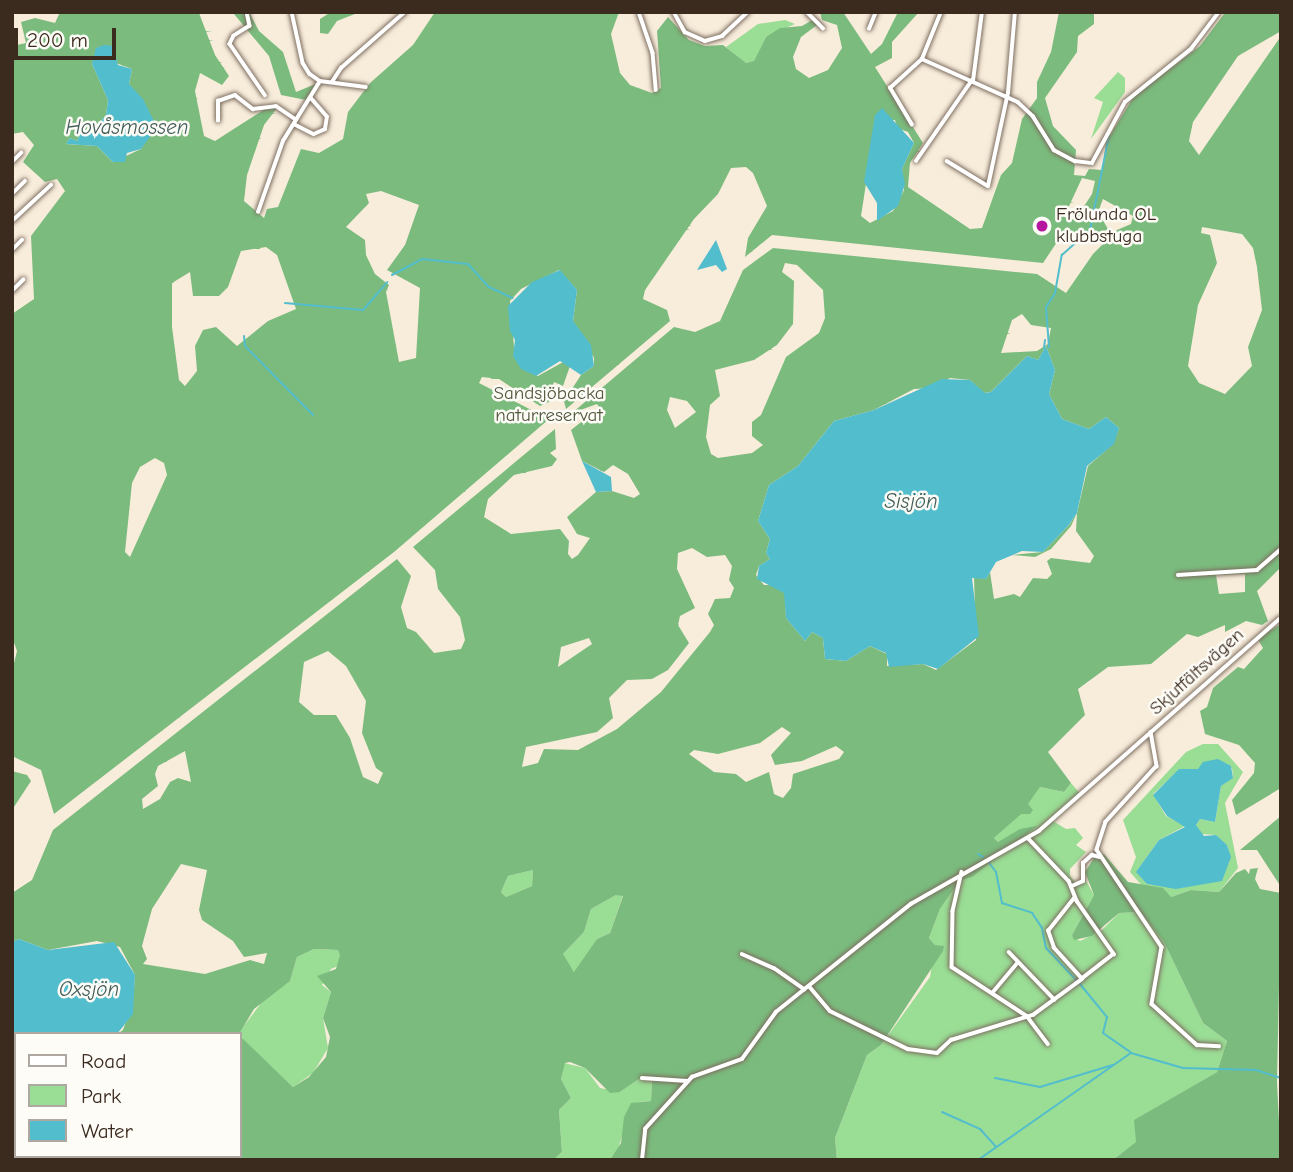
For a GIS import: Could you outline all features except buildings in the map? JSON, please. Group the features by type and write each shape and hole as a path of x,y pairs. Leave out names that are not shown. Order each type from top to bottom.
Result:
{"street":[{"path":"247,12 250,26 233,36 230,44 265,95"},
{"path":"292,12 303,63 320,82 366,87"},
{"path":"332,82 341,68 405,12"},
{"path":"639,12 653,53 656,90"},
{"path":"674,12 685,32 705,41 722,36 748,12"},
{"path":"807,12 824,27"},
{"path":"869,29 876,12"},
{"path":"912,125 890,88 922,59 934,39 941,12"},
{"path":"916,161 972,81 982,12"},
{"path":"947,161 988,186 1007,97 1015,12"},
{"path":"922,59 1007,97 1029,111 1054,150 1075,161 1094,162 1125,102 1191,49 1219,12"},
{"path":"258,212 268,178 294,121 312,100 320,82"},
{"path":"218,121 218,102 234,95 253,109 276,106 314,134 325,129 327,115 312,100"},
{"path":"12,162 21,153"},
{"path":"12,194 25,180"},
{"path":"12,221 51,185"},
{"path":"12,250 22,240"},
{"path":"12,291 23,280"},
{"path":"1178,575 1257,570 1281,549"},
{"name":"Skjutfältsvägen","path":"1100,857 1097,844 1103,827 1157,766 1151,732 1281,618"},
{"path":"642,1160 645,1129 687,1081 701,1071 742,1059 771,1017 906,908 962,872 1028,838 1151,732"},
{"path":"742,954 774,968 807,988 831,1011 924,1052 941,1052 951,1040 1027,1016 1055,999 1114,954 1075,897 1072,886 1028,838"},
{"path":"1072,886 1083,881 1083,863 1092,855 1100,857 1162,947 1150,1001 1155,1009 1197,1045 1219,1046"},
{"path":"962,872 953,911 950,962 958,974 993,992 1027,1016 1048,1044"},
{"path":"1075,897 1048,931 1055,948 1082,979"},
{"path":"1009,952 1055,999"},
{"path":"993,992 1017,963"},
{"path":"642,1078 687,1081"}],"green space":[{"name":"Sandsjöbacka naturreservat","path":"60,12 199,13 215,55 229,76 222,85 200,73 195,91 204,136 215,141 265,109 277,108 264,125 247,175 244,201 264,218 267,209 278,207 301,149 319,153 343,139 348,112 370,83 413,45 435,12 619,12 611,34 620,73 630,85 652,93 661,88 657,31 668,17 689,40 705,46 723,45 746,63 754,61 766,37 780,28 802,26 814,19 817,25 801,37 793,57 796,69 809,78 828,70 842,48 837,25 822,20 820,12 843,12 871,54 882,44 898,12 919,12 892,42 892,58 875,67 923,143 910,163 908,187 970,229 982,228 1001,175 1012,163 1022,119 1037,98 1037,82 1051,52 1059,12 1094,12 1094,24 1078,36 1077,52 1045,98 1053,126 1076,150 1074,175 1085,176 1089,169 1102,170 1106,142 1134,96 1200,46 1224,14 1281,12 1281,31 1238,56 1193,122 1189,141 1199,155 1281,36 1281,567 1257,591 1268,621 1262,625 1246,621 1225,632 1225,625 1198,637 1187,634 1151,664 1108,667 1078,689 1085,715 1048,752 1071,783 1064,792 1040,787 1028,804 1033,810 1030,814 1021,814 994,838 998,842 1020,829 1037,826 972,877 960,880 940,909 929,938 935,945 944,946 943,951 881,1045 867,1055 835,1138 837,1160 610,1160 621,1143 624,1117 631,1103 651,1101 652,1080 639,1079 620,1092 610,1093 585,1068 570,1062 565,1063 561,1079 571,1098 559,1110 562,1152 553,1160 12,1160 14,1152 14,1158 242,1158 242,1038 293,1087 309,1077 326,1057 330,1037 323,1018 331,992 317,976 336,969 340,955 338,950 314,949 297,957 290,981 254,1009 240,1032 120,1032 133,1001 135,975 120,947 97,941 48,950 19,939 12,942 12,893 32,880 53,830 397,559 411,576 401,607 407,628 416,632 434,653 461,649 465,640 460,617 438,589 435,570 413,547 555,429 556,449 550,453 557,459 552,466 514,475 488,499 484,517 511,534 560,529 569,541 568,554 572,559 578,555 590,538 577,534 567,517 596,492 612,491 634,498 640,494 628,474 613,465 604,472 582,461 571,430 585,419 605,416 597,404 572,413 674,327 695,332 720,321 743,270 773,248 1037,274 1066,293 1093,254 1117,230 1131,224 1133,216 1103,199 1098,212 1108,229 1098,236 1059,239 1043,263 772,235 745,257 748,238 767,206 753,173 746,167 731,168 718,194 694,219 645,290 643,299 667,310 670,321 566,409 564,401 581,375 594,366 594,358 573,321 577,290 559,270 521,289 510,301 515,358 522,369 538,376 565,361 570,366 563,386 554,382 549,402 540,406 499,379 482,377 479,383 549,419 394,552 54,814 41,770 12,756 12,671 17,651 12,637 12,314 34,299 31,236 65,191 57,179 45,182 23,162 34,145 23,132 12,134 12,46 26,43 21,22 35,18 55,23","holes":["110,46 116,63 132,69 129,84 156,125 141,149 113,162 97,146 66,144 70,138 77,141 82,131 94,129 106,115 108,100 92,64 98,47","876,119 895,120 897,128 908,132 914,143 902,169 904,190 893,211 870,223 861,216","1082,178 1095,181 1092,194 1075,220 1064,217","381,191 419,205 405,245 387,270 420,288 416,358 399,362 386,292 389,285 375,274 366,255 365,240 346,227 369,203 366,194","1202,227 1242,234 1253,248 1262,310 1248,347 1252,366 1225,394 1199,383 1188,366 1198,305 1217,263 1210,235 1201,233","266,247 277,255 296,309 268,321 237,346 216,327 203,330 195,346 197,371 185,386 179,380 172,327 172,283 190,272 193,296 219,296 228,287 241,251","785,263 797,265 823,290 825,318 819,333 786,357 761,415 752,422 752,436 763,445 752,453 718,458 711,454 706,437 710,405 720,396 715,370 754,360 777,345 793,324 794,281 782,272","1022,314 1031,325 1051,328 1048,344 1037,351 1001,353 1012,320","1046,346 1055,370 1049,394 1062,419 1089,429 1106,417 1119,428 1113,444 1088,466 1077,513 1076,531 1094,556 1090,563 1051,558 1047,561 1052,574 1047,579 1033,578 1020,597 1014,594 994,599 990,572 986,579 974,577 976,640 936,670 923,664 887,666 887,654 870,646 846,661 825,659 823,638 812,632 805,641 786,618 785,593 776,585 764,585 756,575 759,566 770,559 766,553 770,539 758,521 769,485 798,466 834,421 874,410 914,389 931,388 950,378 970,380 984,393 991,392 1027,356 1038,360","670,397 687,401 696,412 675,428 667,410","155,458 164,463 167,475 130,557 125,552 132,483 140,467","692,548 707,557 725,555 732,566 729,580 734,588 730,598 715,599 708,614 714,625 710,632 661,692 617,729 578,750 544,749 538,763 522,767 526,747 597,732 613,718 609,698 627,680 652,679 668,670 689,643 678,625 680,616 695,608 677,569 678,553","1245,574 1245,592 1219,594 1216,575","589,638 592,644 558,667 561,647","328,651 346,666 366,701 362,733 376,768 383,773 378,784 363,777 350,738 336,715 314,715 299,702 304,662","782,727 791,733 771,755 775,765 802,761 836,746 844,752 839,759 793,774 791,788 783,798 774,794 769,772 746,782 736,774 714,772 689,754 694,750 718,754 760,743","185,751 191,782 178,778 170,782 160,799 143,809 142,799 158,786 155,774 158,766","181,864 207,870 199,910 202,920 233,941 244,957 267,953 264,964 250,960 205,974 143,964 147,959 142,946 152,909","533,870 532,886 506,897 501,892 508,876","616,895 623,896 610,933 597,939 574,972 563,954 584,932 591,909"]},
{"path":"249,12 259,31 283,52 296,92 318,83 306,100 281,95 269,56 234,14"},
{"path":"331,12 360,12 337,21 328,34 320,33 320,19"},
{"path":"785,20 795,24 766,37 754,62 745,63 726,47 758,24"},
{"path":"1118,72 1125,78 1125,92 1091,139 1103,102 1094,98"},
{"path":"1077,513 1071,526 1051,549 1035,557 1012,555 1043,552"},
{"path":"1281,624 1281,788 1236,815 1232,800 1254,773 1255,763 1239,745 1205,734 1200,711 1207,707 1213,688 1238,667 1244,669 1263,648 1257,638"},
{"path":"1203,744 1218,744 1243,772 1225,803 1238,868 1219,892 1191,890 1171,897 1154,887 1144,888 1130,872 1136,857 1123,820 1186,752","holes":["1215,760 1232,768 1233,777 1221,786 1215,822 1200,819 1196,825 1201,834 1216,835 1228,847 1229,863 1210,882 1180,888 1147,884 1137,871 1159,840 1185,826 1166,816 1153,794 1179,770 1198,769"]},
{"path":"12,771 27,775 31,781 12,810"},
{"path":"1071,783 1082,796 1053,821 1066,829 1075,828 1083,838 1076,845 1086,852 1070,869 1070,876 1077,884 1085,879 1094,895 1072,935 1080,941 1101,931 1119,913 1140,912 1164,942 1203,1023 1227,1041 1217,1072 1135,1120 1137,1142 1113,1160 837,1160 835,1138 867,1055 881,1045 930,977 935,945 929,938 940,909 960,880 1036,827 998,842 994,838 1021,813 1040,787 1064,792"},
{"path":"1281,816 1281,887 1257,850 1240,850"},
{"path":"1104,854 1128,882 1163,888 1171,897 1191,890 1219,892 1236,873 1245,869 1249,874 1250,869 1258,868 1255,879 1260,889 1281,893 1277,1082 1281,1160 1113,1160 1136,1142 1134,1120 1217,1072 1227,1041 1203,1023 1164,942 1140,912 1119,913 1092,936 1074,940 1072,935 1094,895 1085,872 1094,858"},
{"path":"533,870 532,886 506,897 501,892 508,876"},
{"path":"616,895 623,895 610,933 597,939 575,973 562,955 584,932 591,909"},
{"path":"314,949 338,950 341,955 338,966 331,969 322,985 331,992 323,1018 328,1048 313,1073 293,1087 243,1040 240,1031 265,998 290,981 297,957"},
{"path":"564,1063 585,1068 600,1088 620,1092 639,1079 652,1079 651,1101 639,1102 630,1111 618,1149 610,1160 553,1160 562,1152 559,1110 571,1098 561,1079"}],"water":[{"name":"Hovåsmossen","path":"113,46 118,65 132,69 129,84 143,99 157,127 141,149 127,153 125,162 113,162 97,146 66,144 70,138 77,141 82,131 94,129 106,115 108,100 92,64 96,48"},
{"path":"882,108 914,143 902,169 905,184 898,206 877,221 877,203 864,182 875,115"},
{"path":"716,240 727,269 722,272 716,265 697,270"},
{"path":"560,270 577,290 573,321 591,345 594,366 581,375 560,361 536,376 521,369 513,356 515,340 510,331 508,306 532,282"},
{"name":"Sisjön","path":"1046,346 1055,370 1049,394 1062,419 1089,429 1106,417 1119,428 1114,444 1087,466 1077,513 1068,526 1043,552 1022,551 996,562 986,579 972,578 979,636 938,669 923,664 889,667 886,653 870,646 846,661 825,659 823,638 812,632 805,641 786,618 784,593 757,579 759,566 770,559 766,553 770,539 758,521 769,485 798,466 834,421 874,410 942,379 970,380 985,393 991,392 1027,356 1038,360"},
{"path":"582,461 611,477 612,491 596,492"},
{"path":"1218,759 1231,766 1233,778 1221,786 1215,822 1200,819 1196,825 1204,836 1216,835 1227,845 1231,857 1222,881 1176,889 1147,884 1136,872 1159,840 1185,827 1167,816 1153,795 1179,769 1198,769 1203,762"},
{"name":"Oxsjön","path":"19,939 48,950 114,942 135,975 133,1014 119,1032 14,1032 12,1144 12,942"}],"waterway":[{"path":"1049,347 1046,307 1055,293 1062,255 1090,230 1109,136"},
{"path":"392,275 422,259 468,264 489,287 513,298"},
{"path":"285,303 363,310 387,282"},
{"path":"244,336 245,346 313,415"},
{"path":"1044,348 1045,340"},
{"path":"978,854 983,857"},
{"path":"987,860 996,872 1002,903 1032,913 1042,928 1046,948 1076,980"},
{"path":"1080,984 1107,1017 1103,1033 1130,1052"},
{"path":"978,1160 1131,1053 1183,1068 1256,1070 1281,1078"},
{"path":"995,1078 1040,1087 1113,1065"},
{"path":"942,1112 980,1129 996,1147"}],"place":[{"name":"Frölunda OL klubbstuga","path":"1042,226"}]}
